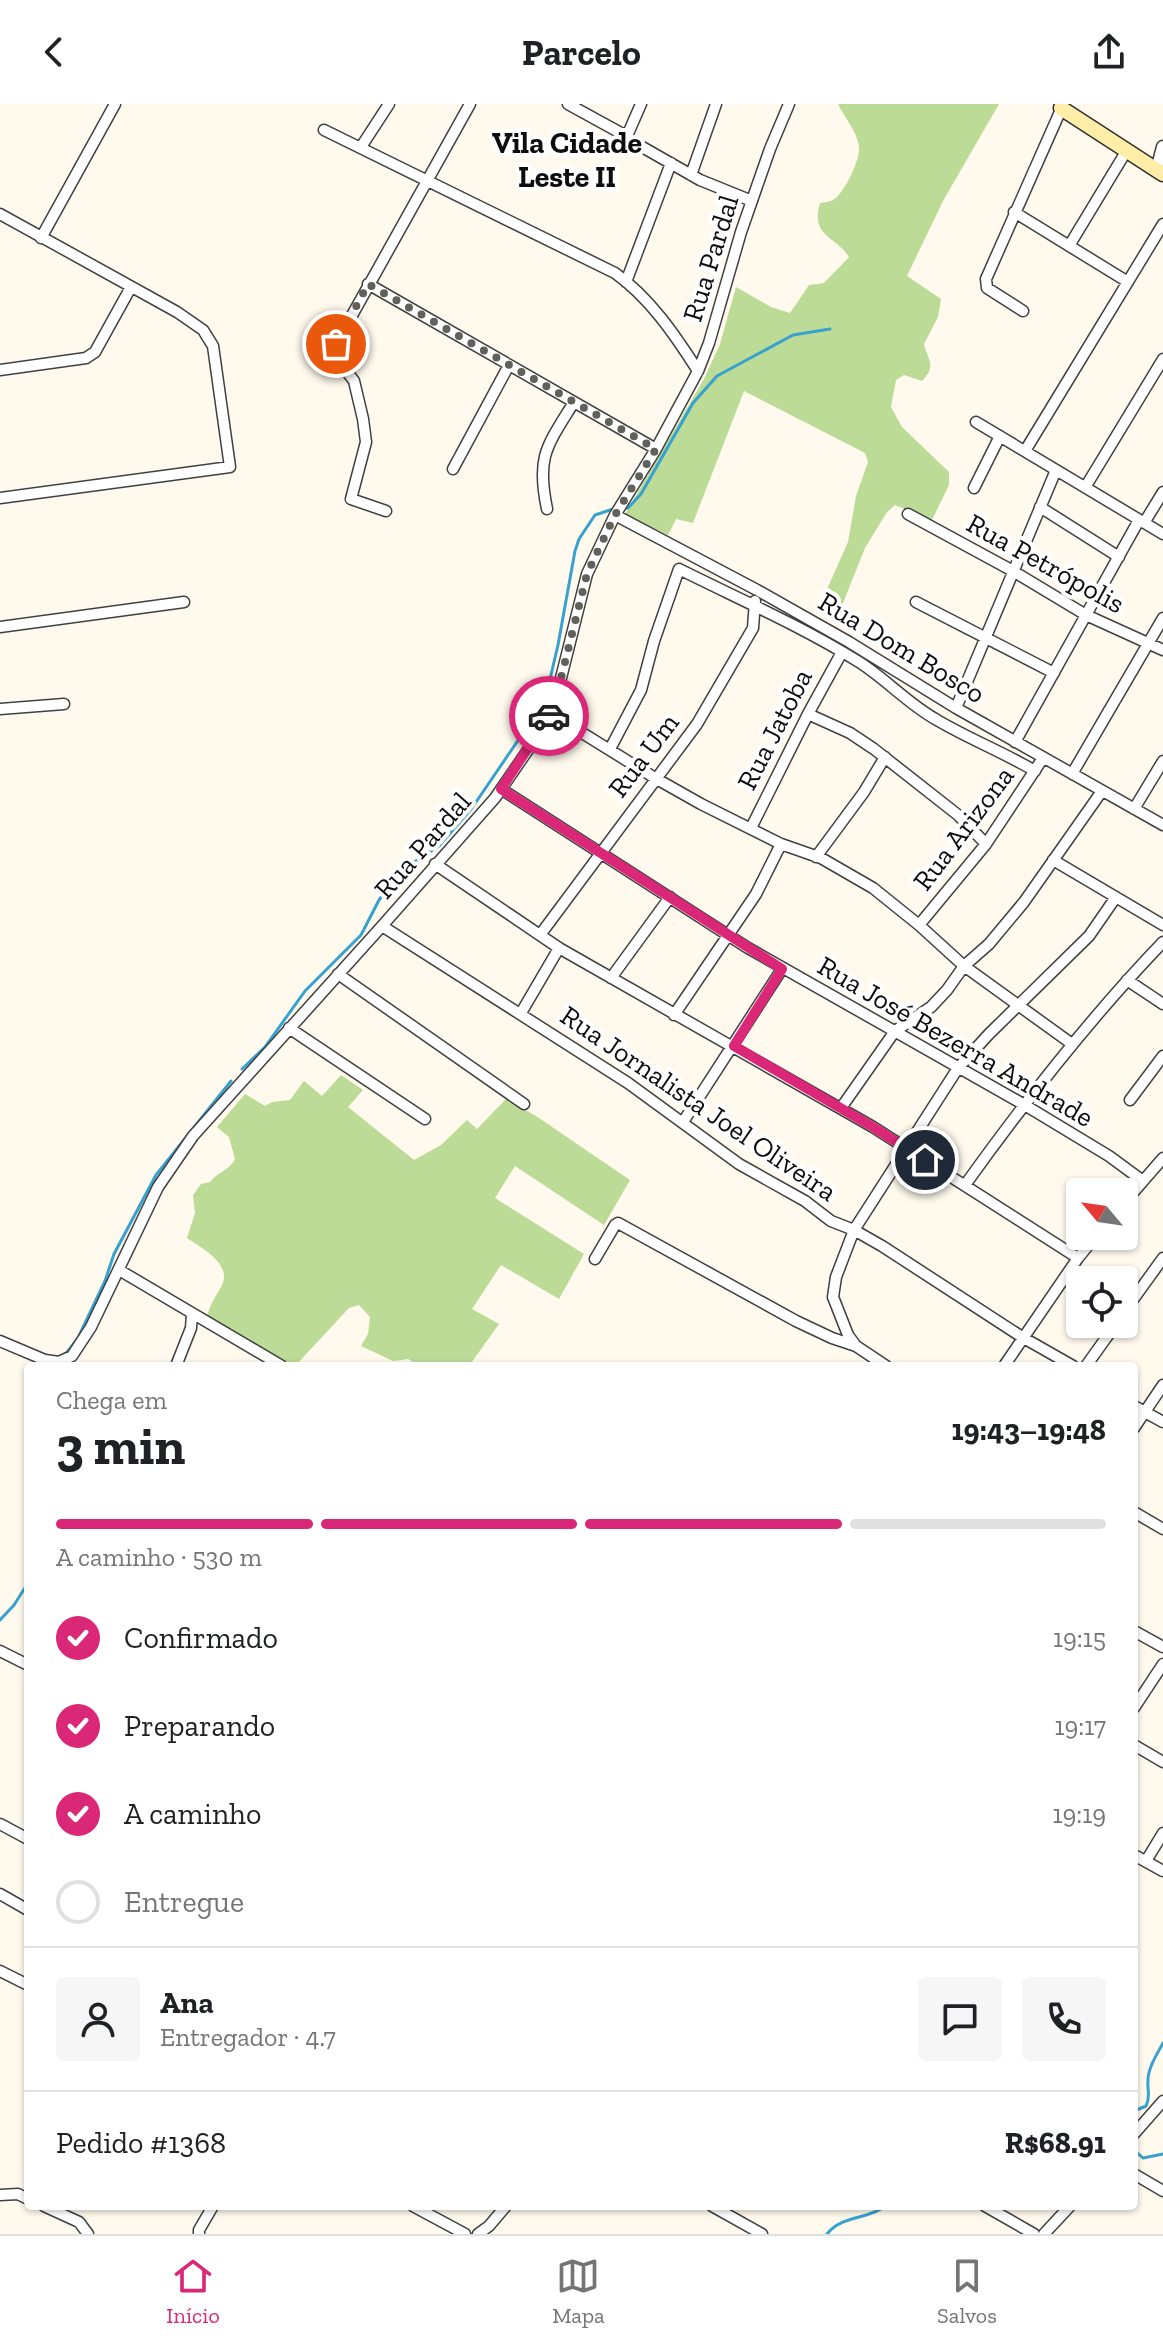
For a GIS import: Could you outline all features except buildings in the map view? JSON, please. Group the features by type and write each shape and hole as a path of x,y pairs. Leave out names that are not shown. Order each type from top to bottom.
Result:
{"main road":[{"path":"1066,105 1127,150 1161,163"},
{"path":"1066,105 1161,163"}],"street":[{"path":"41,238 115,104"},
{"path":"361,147 389,104"},
{"path":"386,511 351,499 366,442 354,381 342,365 336,344 470,104"},
{"path":"568,104 691,175 752,201"},
{"path":"628,137 641,104"},
{"path":"691,175 716,104"},
{"name":"Rua Pardal","path":"0,1341 45,1360 59,1362 72,1356 91,1327 172,1163 209,1117 501,789 543,728 550,713 587,574 615,515 656,449 698,371 752,201 789,104"},
{"path":"1023,311 987,288 986,279 1014,212 1066,105"},
{"path":"324,130 608,269 626,282 667,324 698,371"},
{"path":"1069,246 1127,150"},
{"path":"626,282 671,163"},
{"path":"1014,212 1128,282"},
{"path":"0,214 177,312 203,330 213,346 230,467 0,498"},
{"path":"1025,451 1163,224"},
{"path":"368,284 656,449"},
{"path":"0,370 86,358 95,352 131,287"},
{"path":"1086,486 1163,359"},
{"path":"453,469 509,365"},
{"path":"547,509 541,481 542,460 574,402"},
{"path":"976,422 1163,534"},
{"path":"974,488 1000,436"},
{"path":"956,708 1056,470"},
{"path":"1015,742 1119,557 1163,492"},
{"path":"1040,507 1119,557"},
{"name":"Rua Petrópolis","path":"908,514 1086,615 1163,650"},
{"name":"Rua Dom Bosco","path":"615,515 849,642 925,690 1163,825"},
{"path":"610,749 641,690 678,569 842,652 869,668 916,707 1035,771"},
{"name":"Rua Um","path":"540,935 697,724 753,628 757,590"},
{"path":"0,627 184,602"},
{"path":"916,602 1054,673"},
{"path":"1072,774 1163,618"},
{"name":"Rua Jatoba","path":"751,828 842,652"},
{"path":"916,707 925,690"},
{"path":"0,709 64,704"},
{"path":"550,713 655,778 781,844 835,866 873,888 964,966 1072,1044"},
{"path":"808,714 850,733 885,757 958,815 986,844"},
{"path":"816,857 864,792 885,757"},
{"name":"Rua Arizona","path":"919,925 986,844 1043,758"},
{"path":"1134,809 1163,761"},
{"name":"Rua José Bezerra Andrade","path":"501,789 782,969 1023,1104 1109,1156 1143,1181"},
{"path":"841,1108 895,1031 931,1007 964,966 989,944 1024,902 1102,791"},
{"path":"674,1015 756,894 781,844"},
{"path":"1053,860 1163,925"},
{"path":"435,864 559,948 841,1108 1078,1258"},
{"path":"611,978 670,897"},
{"path":"856,1346 848,1335 833,1297 836,1277 854,1230 958,1068 1089,936 1116,897"},
{"name":"Rua Jornalista Joel Oliveira","path":"382,926 628,1083 739,1164 805,1201 831,1221 882,1246 1066,1362"},
{"path":"965,1185 1023,1104 1163,942"},
{"path":"521,1013 559,948"},
{"path":"683,1122 782,969"},
{"path":"338,974 524,1104"},
{"path":"1127,980 1163,1004"},
{"path":"289,1028 425,1119"},
{"path":"1130,1100 1163,1056"},
{"path":"1138,1187 1163,1158"},
{"path":"595,1259 617,1223 796,1321 856,1346 880,1362"},
{"path":"1006,1362 1085,1250"},
{"path":"1138,1293 1163,1258"},
{"path":"119,1270 275,1362"},
{"path":"178,1362 191,1328 192,1314"},
{"path":"1089,1362 1106,1338"},
{"path":"1138,1422 1163,1385"},
{"path":"1138,1408 1163,1422"},
{"path":"1138,1514 1163,1529"},
{"path":"1138,1633 1163,1647"},
{"path":"0,1651 24,1663"},
{"path":"1138,1702 1163,1664"},
{"path":"1138,1747 1163,1762"},
{"path":"0,1824 24,1837"},
{"path":"1146,1861 1163,1833"},
{"path":"1138,1857 1163,1871"},
{"path":"0,1894 24,1908"},
{"path":"0,1971 24,1983"},
{"path":"1138,2129 1163,2101"},
{"path":"1138,2176 1163,2191"},
{"path":"0,2195 18,2194 24,2197"},
{"path":"53,2210 79,2222 88,2234"},
{"path":"199,2232 211,2210"},
{"path":"420,2210 465,2234"},
{"path":"478,2234 503,2210"},
{"path":"719,2210 762,2234"},
{"path":"992,2210 1034,2234"},
{"path":"1044,2234 1066,2210"}],"green space":[{"path":"838,104 999,104 943,201 907,276 941,299 938,317 924,344 930,363 929,371 922,381 904,375 896,380 891,407 902,427 949,472 949,485 932,520 895,505 887,512 865,548 843,603 832,617 820,611 820,605 848,542 856,496 868,462 865,453 744,391 693,523 676,519 668,535 625,514 704,379 720,344 736,287 771,307 790,313 809,285 824,283 849,257 818,223 820,203 833,200 841,192 858,155 857,138"},
{"path":"341,1075 363,1090 348,1107 414,1160 441,1145 467,1120 477,1129 506,1099 630,1180 604,1225 515,1166 495,1198 584,1254 559,1299 501,1265 472,1309 499,1324 472,1362 393,1361 361,1346 368,1334 370,1317 359,1305 349,1308 299,1362 288,1362 207,1317 224,1279 223,1271 214,1258 187,1238 195,1213 193,1195 201,1184 210,1182 235,1159 229,1137 217,1127 245,1094 265,1106 290,1100 304,1081 322,1096"}],"waterway":[{"path":"624,508 628,508 641,494 693,403 717,376 793,335 830,329"},
{"path":"242,1069 265,1047 305,991 361,935 379,900 396,877 439,846 472,808 538,711 546,696 579,539 595,515 616,508"},
{"path":"65,1355 78,1338 114,1254 156,1175 231,1081"},
{"path":"0,1620 24,1589"},
{"path":"1138,2109 1146,2106 1150,2071 1163,2043"},
{"path":"1138,2154 1143,2158 1163,2154"},
{"path":"827,2234 847,2220 879,2210"}],"way so far":[{"path":"336,344 368,284 656,449 615,515 587,574 549,716"}],"district":[{"name":"Vila Cidade Leste II","path":"567,160"}],"route":[{"path":"549,716 501,789 782,969 734,1046 925,1160"}]}
